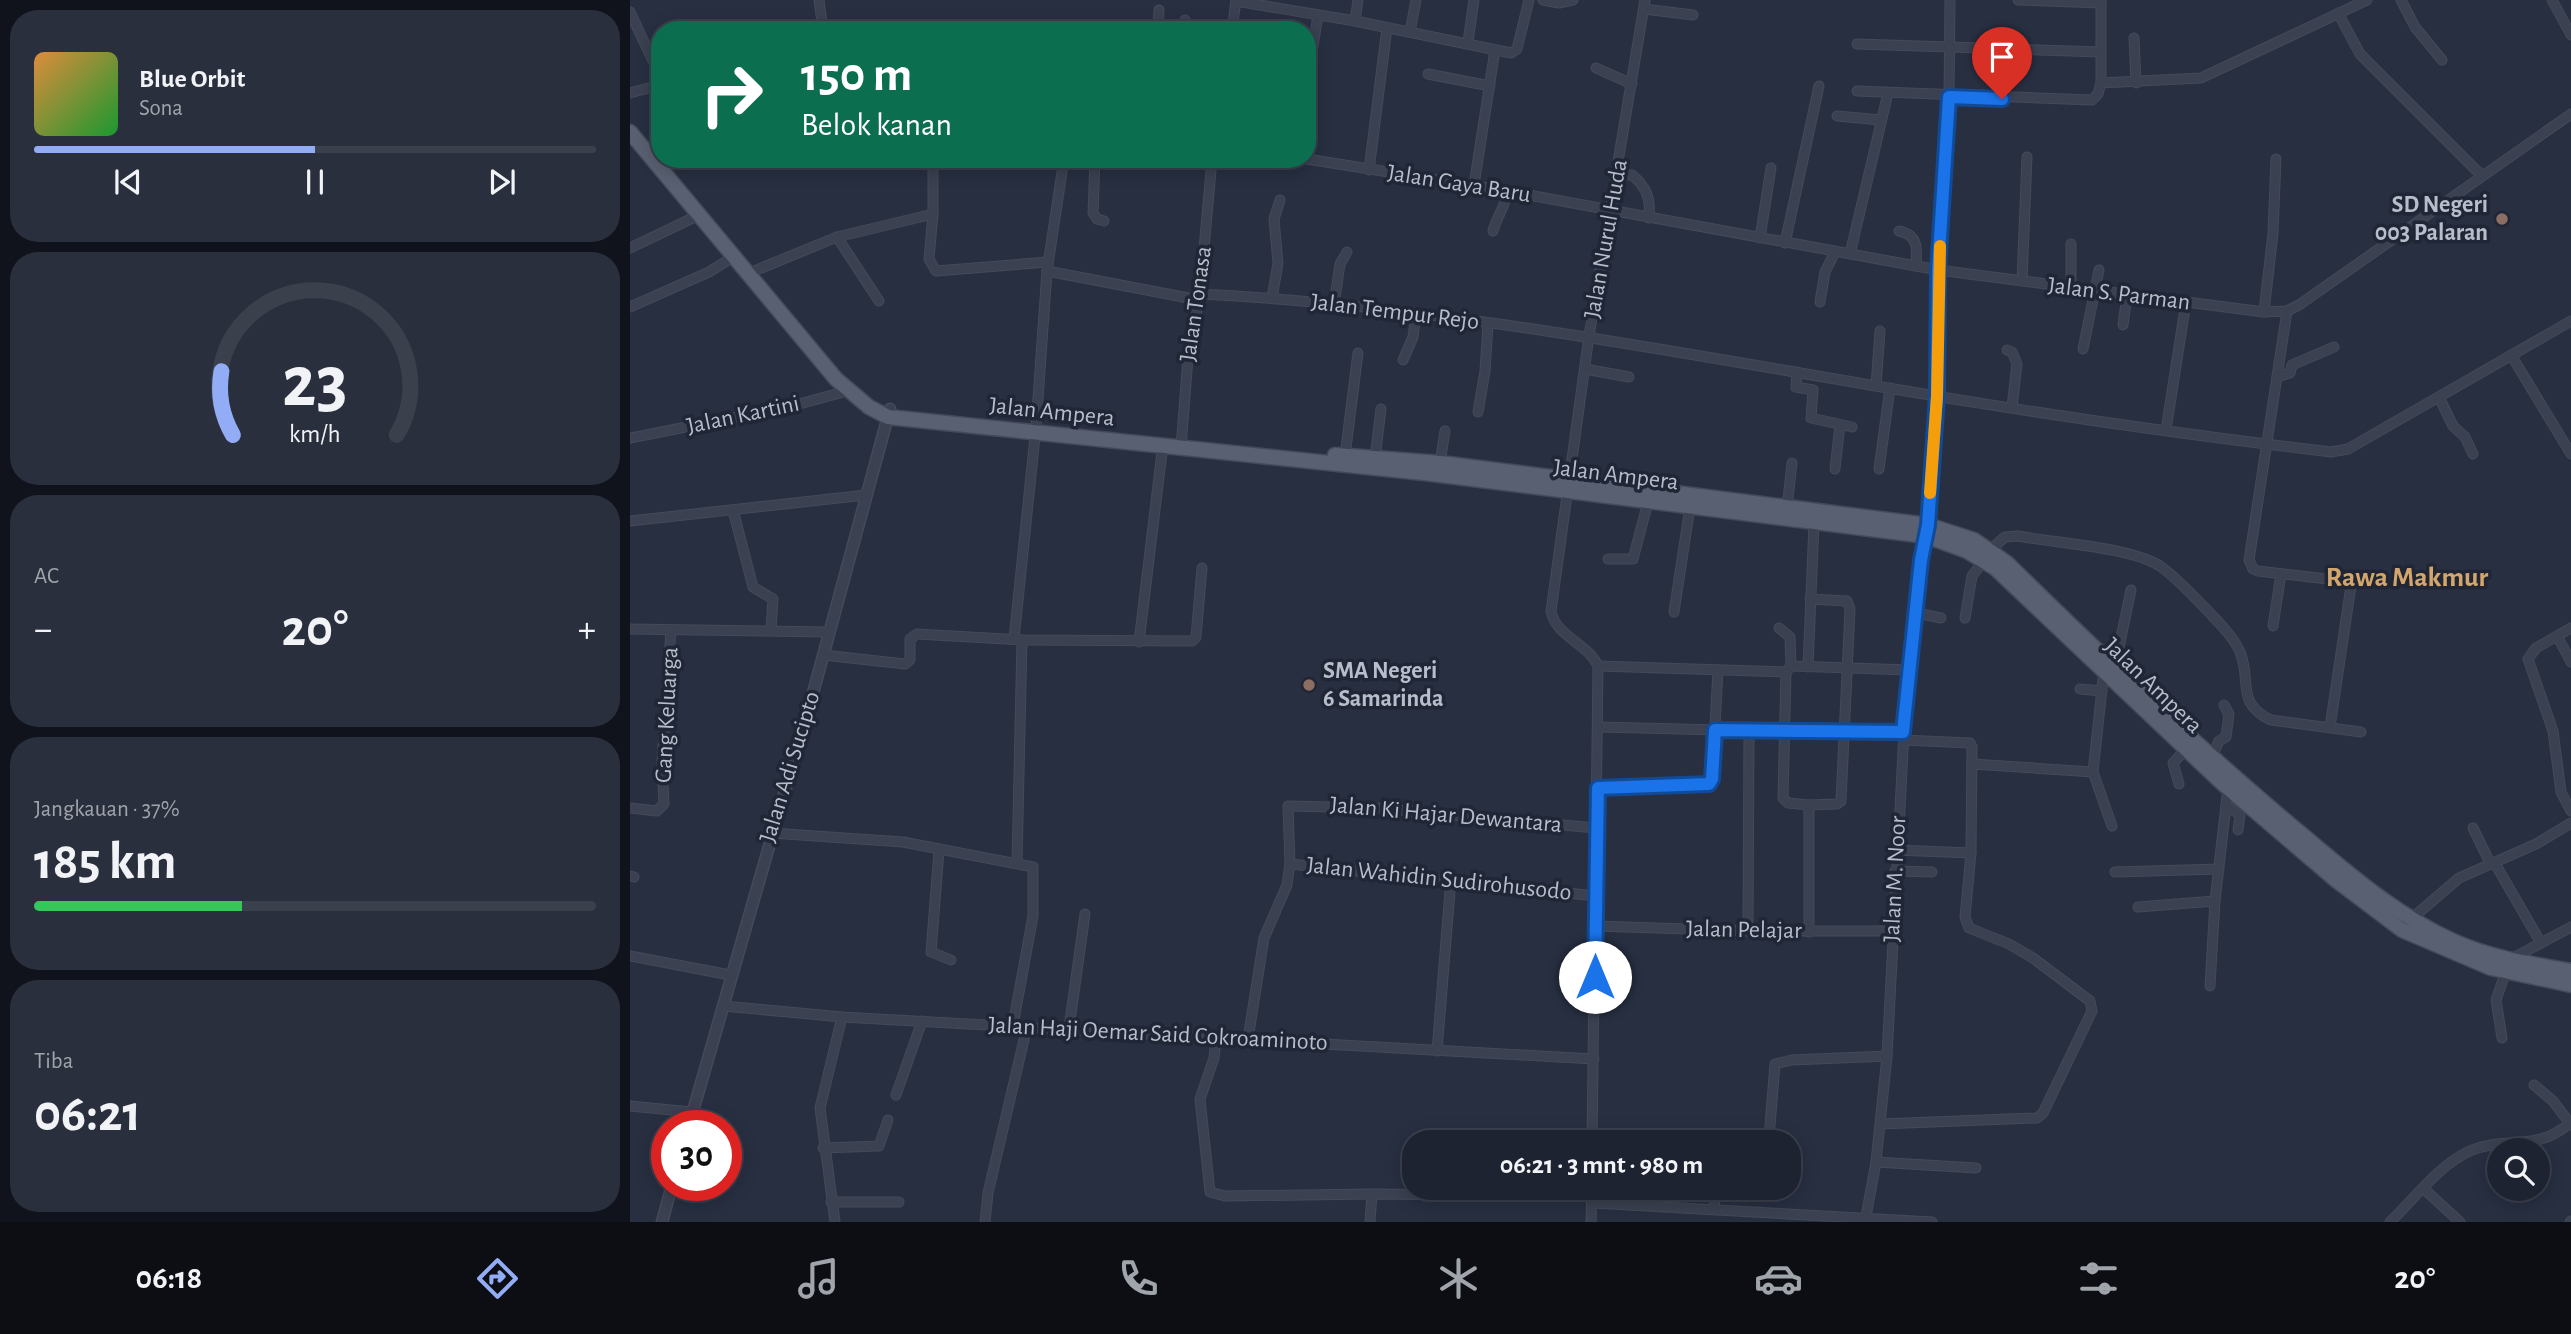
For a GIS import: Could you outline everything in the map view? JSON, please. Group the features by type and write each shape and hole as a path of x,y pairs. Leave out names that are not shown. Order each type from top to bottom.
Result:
{"main road":[{"name":"Jalan Ampera","path":"630,120 651,146"},
{"name":"Jalan Ampera","path":"632,139 651,159"},
{"name":"Jalan Ampera","path":"659,168 754,271 852,390"},
{"name":"Jalan Ampera","path":"668,168 733,257 852,390 889,413 1163,443 1440,463 1648,502 1815,523 1927,530"},
{"name":"Jalan Ampera","path":"1181,444 1424,473 1787,508 1974,540 2178,733 2410,920 2508,966 2571,971"},
{"name":"Jalan Ampera","path":"2178,733 2186,749 2228,788 2337,881 2402,930 2571,985"}],"street":[{"path":"819,0 822,21"},
{"path":"1296,12 1298,0"},
{"path":"1355,20 1358,0"},
{"path":"1410,32 1416,0"},
{"path":"1468,43 1474,0"},
{"path":"1233,21 1236,1 1355,20 1511,52 1517,49 1529,0"},
{"path":"1543,0 1559,3 1573,0"},
{"name":"Jalan M. Noor","path":"1866,1219 1881,1124 1887,1056 1903,736 1927,530 1937,396 1938,270 1949,97 1950,0"},
{"path":"1857,91 1949,97 2092,100 2098,94 2101,83 2101,1 2018,0"},
{"path":"2101,83 2201,78 2367,0"},
{"path":"2401,0 2415,27 2442,60"},
{"path":"2552,0 2571,34"},
{"path":"1645,4 1693,15"},
{"name":"Jalan Nurul Huda","path":"1598,666 1589,651 1552,617 1605,209 1618,174 1645,4"},
{"path":"1158,21 1159,10"},
{"path":"630,12 651,57"},
{"path":"2338,13 2354,47 2482,176"},
{"path":"1316,28 1318,15"},
{"path":"1369,170 1387,28"},
{"path":"2134,38 2136,83"},
{"path":"1857,44 2100,52"},
{"path":"1474,186 1495,50"},
{"path":"1596,68 1632,84"},
{"path":"1428,74 1490,86"},
{"path":"1785,243 1819,86"},
{"path":"630,93 651,87"},
{"path":"1850,254 1888,93"},
{"path":"2330,727 2351,586 2345,580 2258,571 2253,569 2249,560 2287,311 2571,114"},
{"path":"1837,116 1881,120"},
{"path":"2022,281 2027,156"},
{"path":"2264,312 2273,233 2276,159"},
{"name":"Jalan Gaya Baru","path":"1316,161 1605,209"},
{"path":"754,271 837,237 933,214 933,168"},
{"path":"1017,863 1018,640 1048,266 1063,168"},
{"path":"1095,168 1093,214 1104,221"},
{"name":"Jalan Tonasa","path":"1181,444 1188,357 1199,297 1211,168"},
{"path":"1760,238 1772,168"},
{"path":"1618,174 1632,175 1641,184 1651,203 1649,218"},
{"path":"1493,231 1498,211 1506,202 1507,191"},
{"path":"1272,298 1278,263 1274,219 1280,200"},
{"name":"Jalan S. Parman","path":"1605,209 1938,270 2264,312 2287,311"},
{"path":"630,248 702,214"},
{"name":"Jalan Tempur Rejo","path":"933,214 929,260 936,271 1048,266 1199,297 1272,298 1589,336 1937,396 2267,444 2342,451 2571,321"},
{"path":"1899,231 1912,236 1916,242 1916,266"},
{"path":"837,237 879,301"},
{"path":"2071,244 2071,288"},
{"path":"1334,305 1341,259 1347,252"},
{"path":"1820,302 1825,272 1835,252"},
{"path":"630,307 709,272 733,257"},
{"path":"2082,349 2099,270"},
{"path":"2123,325 2127,295"},
{"path":"2166,430 2186,302"},
{"path":"1403,360 1413,337 1416,314"},
{"path":"1478,412 1485,371 1488,324"},
{"path":"1876,386 1880,331"},
{"path":"2277,377 2290,373 2294,364 2334,347"},
{"path":"2007,350 2012,352 2017,364 2012,407"},
{"path":"1345,456 1357,353"},
{"path":"2511,355 2571,454"},
{"path":"1585,369 1629,377"},
{"path":"1797,372 1796,387 1813,390"},
{"path":"1815,375 1811,418 1852,427"},
{"path":"1879,469 1891,388"},
{"name":"Jalan Kartini","path":"630,438 788,407 852,390"},
{"path":"2439,397 2453,426 2465,437 2473,454"},
{"path":"1375,458 1381,409"},
{"name":"Jalan Adi Sucipto","path":"693,1110 823,655 889,413"},
{"path":"1835,469 1840,425"},
{"path":"1440,463 1445,431"},
{"path":"1139,642 1163,443"},
{"path":"1787,508 1792,463"},
{"path":"630,521 866,495"},
{"path":"1608,559 1633,559 1648,502"},
{"path":"1674,612 1690,507"},
{"path":"733,510 753,587 773,599 771,630"},
{"path":"1808,667 1815,523"},
{"path":"1965,618 1972,576 1987,555 2005,537 2018,536 2138,556 2158,565 2181,584 2234,641 2242,657 2245,690 2253,709 2271,720 2361,732"},
{"path":"823,655 905,664 910,660 910,639 917,634 1018,640 1195,640 1202,568"},
{"path":"2273,626 2281,574"},
{"path":"2112,826 2092,772 2102,691 2131,590"},
{"path":"1779,628 1790,637 1783,798 1788,803 1809,805 1841,802 1848,603 1831,598 1810,599"},
{"path":"1917,613 1941,618"},
{"path":"2571,628 2536,648 2528,659 2553,731 2561,792 2571,811"},
{"path":"630,629 829,632"},
{"name":"Gang Keluarga","path":"630,808 657,811 664,804 662,762 671,631"},
{"path":"2557,636 2571,662"},
{"path":"1592,1130 1595,926 1592,895 1600,727 1598,666 1718,670 1808,667 1910,670"},
{"path":"1598,788 1709,784 1712,779 1718,670"},
{"path":"2080,689 2102,691"},
{"path":"2211,757 2219,741 2226,737 2229,714 2224,705"},
{"path":"1600,727 1843,733 1970,743 1971,853 1965,917 1969,928 2009,944 2033,958 2090,1001 2090,1018 2043,1113 2038,1118 1881,1124"},
{"path":"1748,931 1749,731"},
{"path":"2179,784 2173,763 2186,749"},
{"path":"1972,764 2092,772"},
{"path":"2210,986 2215,901 2228,788"},
{"name":"Jalan Ki Hajar Dewantara","path":"1290,864 1286,810 1296,804 1596,828"},
{"path":"1809,805 1809,932"},
{"path":"2226,805 2240,816 2238,830"},
{"path":"2410,920 2451,884 2536,844 2571,823"},
{"path":"2473,828 2541,943"},
{"path":"771,833 862,837 1033,867 1034,902 1013,1025"},
{"path":"1896,850 1971,853"},
{"path":"939,851 931,953 951,960"},
{"path":"1248,1039 1264,938 1284,896 1290,864"},
{"name":"Jalan Wahidin Sudirohusodo","path":"1290,864 1592,895"},
{"path":"2115,872 2219,869"},
{"path":"1895,871 1932,872"},
{"path":"1437,1051 1451,879"},
{"path":"2138,907 2215,901"},
{"path":"1069,1028 1086,914"},
{"name":"Jalan Pelajar","path":"1595,926 1748,931 1893,931"},
{"path":"2502,1038 2496,1000 2508,966 2541,943 2571,927"},
{"path":"630,956 730,975"},
{"name":"Jalan Haji Oemar Said Cokroaminoto","path":"723,1006 842,1017 1594,1059"},
{"path":"835,1222 823,1148 821,1093 842,1017"},
{"path":"896,1095 922,1021"},
{"path":"985,1222 988,1193 1027,1027"},
{"path":"1216,1038 1214,1058 1200,1099 1210,1192 1225,1196 1402,1194"},
{"path":"1770,1130 1775,1064 1792,1060 1887,1056"},
{"path":"2390,1222 2461,1155 2491,1145 2535,1142 2555,1135 2571,1123 2535,1085"},
{"path":"630,1106 671,1110"},
{"path":"823,1148 879,1146 888,1120"},
{"path":"1876,1162 1976,1168"},
{"path":"2424,1189 2460,1222"},
{"path":"1370,1222 1372,1194"},
{"path":"1591,1222 1592,1200"},
{"path":"1633,1200 1932,1222"},
{"path":"1714,1208 1715,1200"},
{"path":"662,1222 668,1201"},
{"path":"831,1202 899,1202"},
{"path":"1744,1222 1745,1210"}],"slow traffic":[{"path":"1930,493 1937,396 1940,246"}],"place":[{"name":"SD Negeri 003 Palaran","path":"2502,219"},
{"name":"SMA Negeri 6 Samarinda","path":"1309,685"}],"district":[{"name":"Rawa Makmur","path":"2407,578"}],"route":[{"path":"1595,977 1598,788 1709,784 1712,779 1715,730 1903,732 1921,560 1928,525 1937,396 1938,270 1949,97 2002,99"}]}
